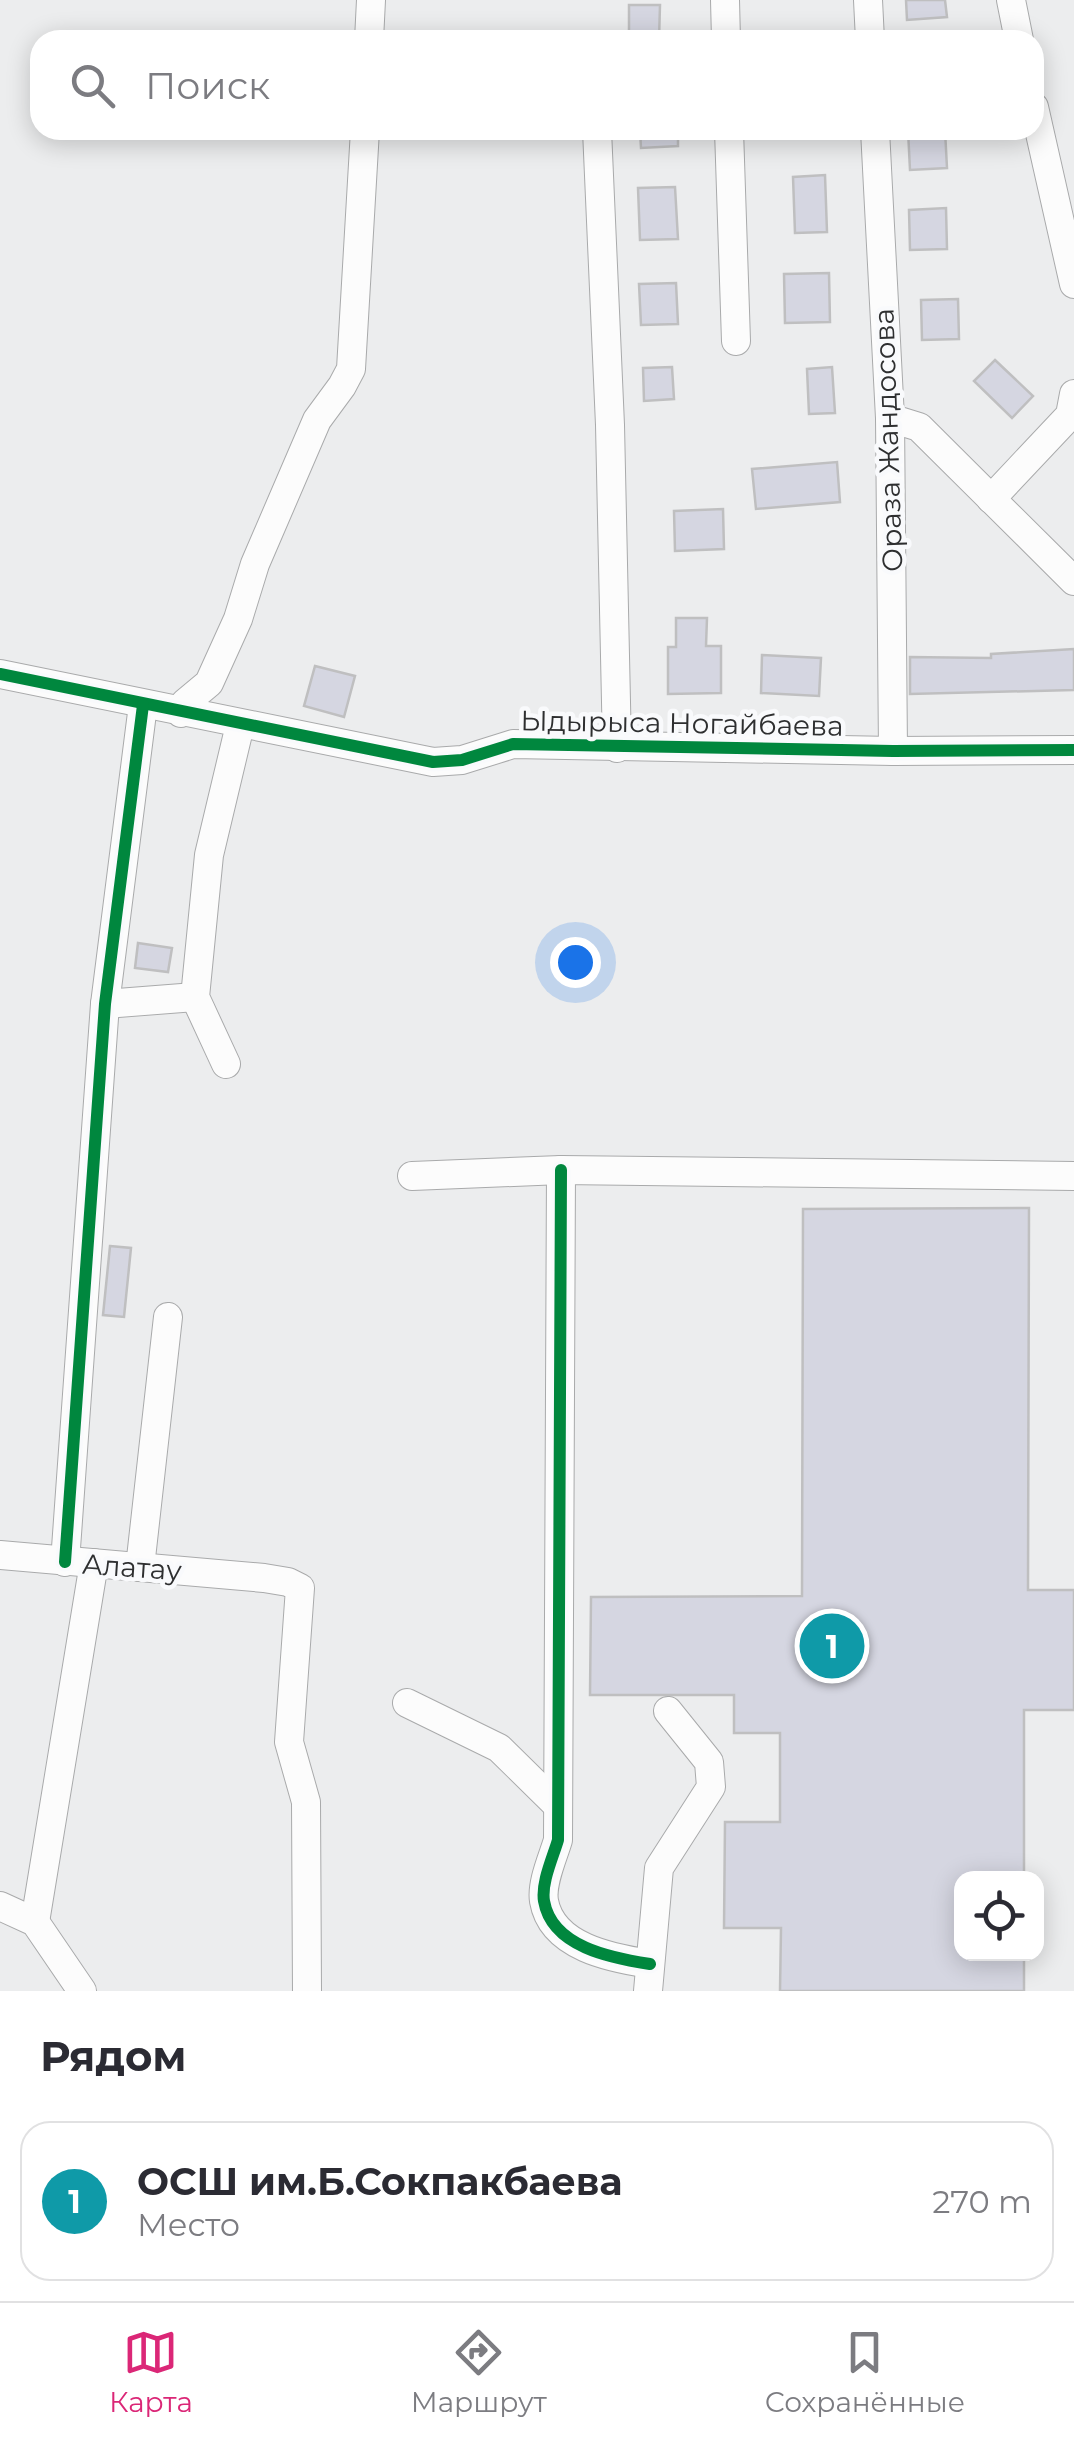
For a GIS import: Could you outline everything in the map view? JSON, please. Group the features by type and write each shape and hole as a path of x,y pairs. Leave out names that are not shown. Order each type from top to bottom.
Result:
{"street":[{"path":"370,30 371,0"},
{"path":"725,0 726,30"},
{"path":"868,0 870,30"},
{"path":"1010,0 1016,30"},
{"path":"181,713 185,703 209,683 317,420 350,369 364,140"},
{"path":"597,140 610,425 617,748"},
{"path":"729,140 736,340"},
{"name":"Ораза Жандосова","path":"876,140 890,418 894,751"},
{"path":"1041,140 1074,284"},
{"path":"992,500 1070,415 1074,394"},
{"path":"890,418 919,427 1074,582"},
{"name":"Ыдырыса Ногайбаева","path":"0,674 142,706 433,762 462,760 513,744 1074,750"},
{"path":"65,1562 105,1004 142,706"},
{"path":"226,1064 195,997 209,855 240,725"},
{"path":"105,1004 195,997"},
{"path":"561,1170 558,1840 544,1900 558,1931 649,1978 658,1868 711,1787 709,1762 668,1711"},
{"path":"412,1176 561,1170 1074,1176"},
{"path":"140,1567 168,1317"},
{"name":"Алатау","path":"0,1555 264,1578 300,1588 290,1742 306,1802 307,1991"},
{"path":"35,1922 94,1562"},
{"path":"407,1702 499,1748 557,1805"},
{"path":"0,1906 35,1922 82,1991"}],"building":[{"path":"906,0 945,0 947,17 907,20"},
{"path":"629,5 660,5 659,30 629,30"},
{"path":"641,140 678,140 678,146 641,148"},
{"path":"908,140 946,140 947,168 910,170"},
{"path":"825,175 827,232 795,233 793,177"},
{"path":"675,187 678,239 640,240 638,188"},
{"path":"946,208 947,249 910,250 909,210"},
{"path":"829,273 830,322 785,323 784,274"},
{"path":"676,283 678,324 641,325 639,284"},
{"path":"958,299 959,339 922,340 921,300"},
{"path":"995,360 1033,396 1012,418 974,381"},
{"path":"672,367 674,399 644,401 643,368"},
{"path":"832,367 835,413 809,414 807,369"},
{"path":"837,462 840,502 756,509 752,469"},
{"path":"723,509 724,549 675,551 674,511"},
{"path":"676,618 707,618 706,646 721,646 721,693 668,694 668,647 676,647"},
{"path":"1074,649 1074,690 910,694 910,657 991,658 991,654"},
{"path":"762,655 821,658 819,696 761,693"},
{"path":"315,666 355,676 344,717 304,706"},
{"path":"138,943 172,948 168,972 135,968"},
{"path":"1029,1208 1028,1590 1074,1590 1074,1710 1024,1710 1024,1871 954,1871 954,1961 1024,1961 1024,1991 780,1991 781,1928 724,1928 725,1822 780,1822 780,1733 734,1733 734,1695 590,1695 591,1597 802,1596 803,1209"},
{"path":"110,1246 131,1248 124,1317 103,1315"}],"cycle path":[{"path":"0,674 433,762 462,760 513,744 1074,750"},
{"path":"65,1562 105,1004 143,705"},
{"path":"561,1170 558,1840 546,1878 544,1901 549,1917 571,1940 601,1954 650,1964"}],"place":[{"name":"ОСШ им.Б.Сокпакбаева","path":"832,1646"}]}
